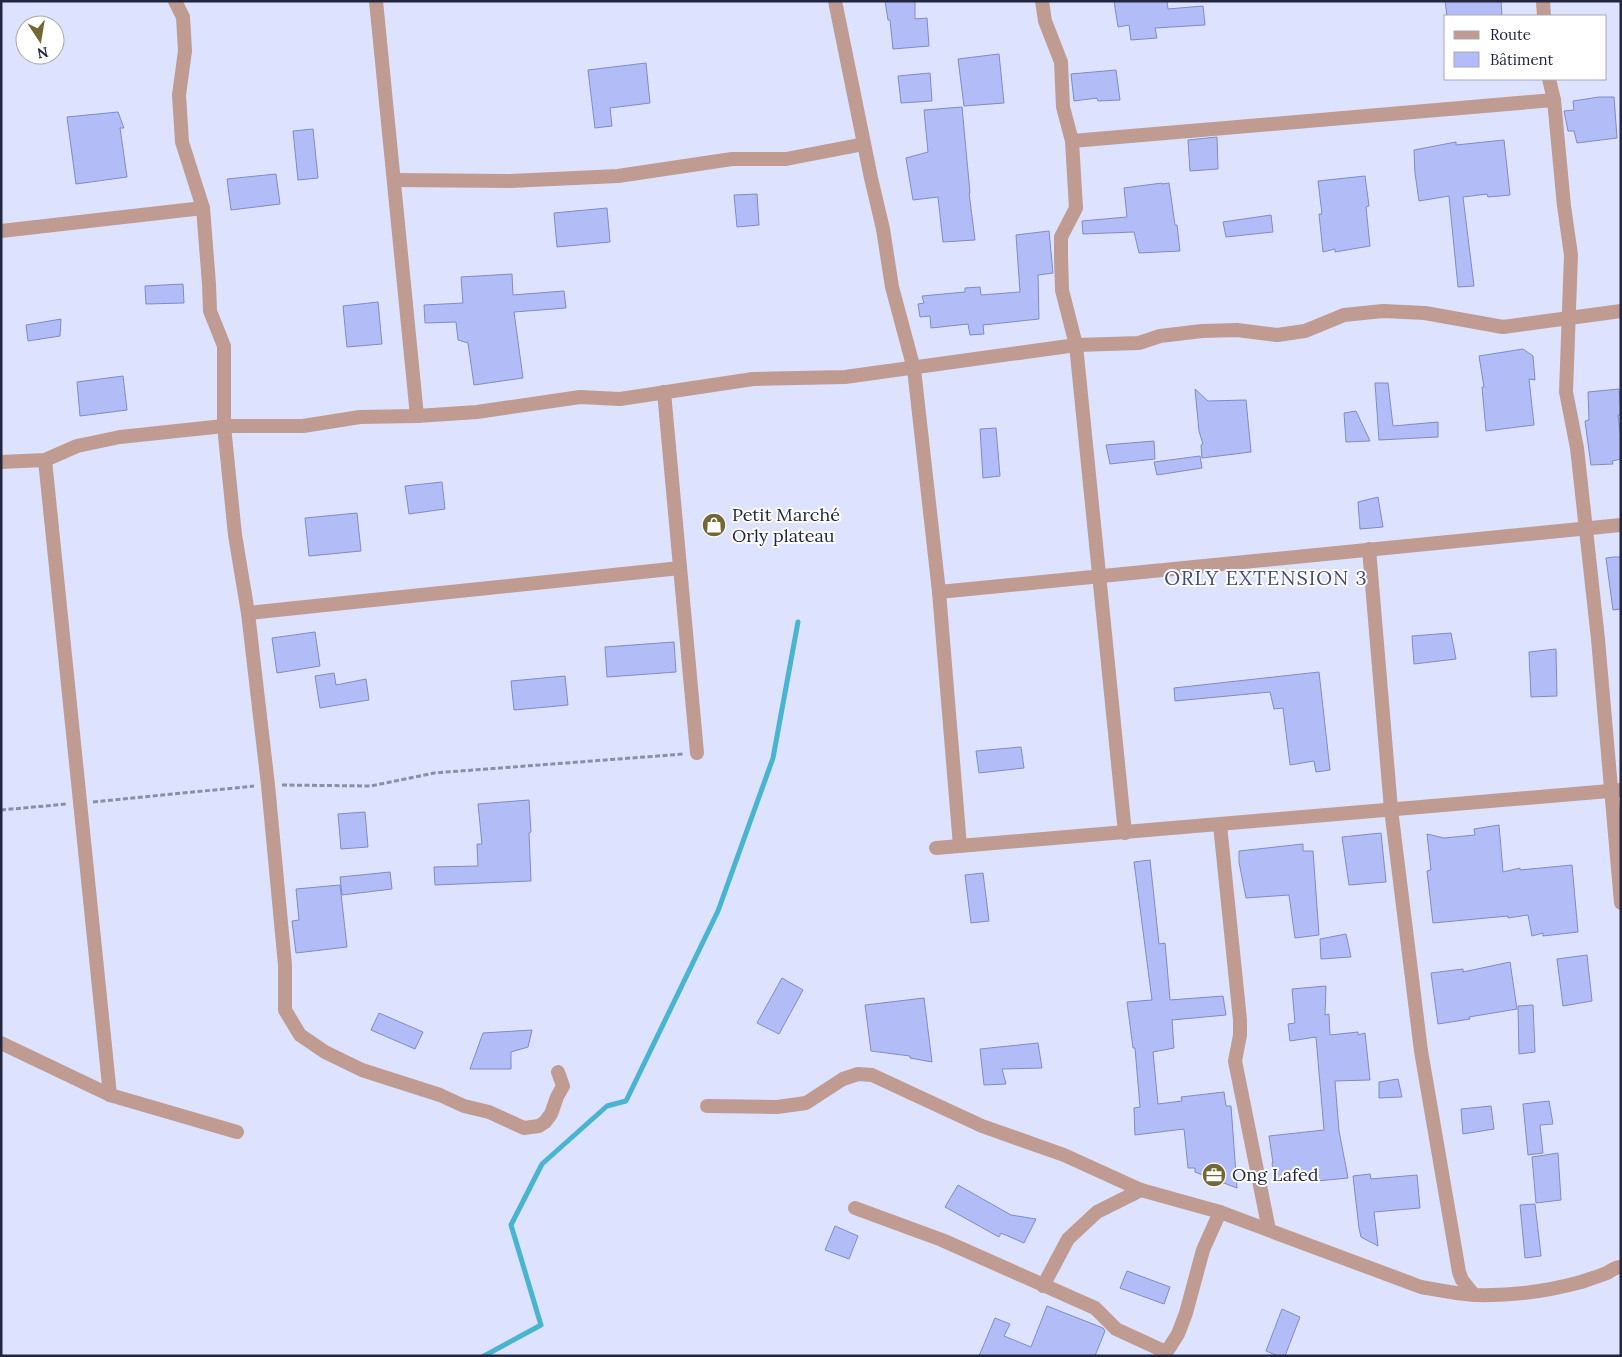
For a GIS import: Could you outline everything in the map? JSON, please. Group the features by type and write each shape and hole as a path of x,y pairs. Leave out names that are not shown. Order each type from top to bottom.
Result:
{"street":[{"path":"175,1 183,17 185,51 179,95 182,142 203,208 210,284 210,311 224,346 224,426 235,535 248,614 268,785 285,965 285,1010 300,1035 325,1052 362,1070 440,1095 464,1106 489,1112 524,1128 539,1126 551,1114 563,1086 558,1072"},
{"path":"376,1 417,416"},
{"path":"835,1 864,144 884,230 892,287 914,369 939,592 960,846"},
{"path":"1042,1 1045,21 1062,62 1062,107 1072,141 1076,208 1061,237 1062,290 1076,345 1125,833"},
{"path":"1543,1 1544,15"},
{"path":"1550,80 1571,255 1566,392 1577,448 1615,790 1621,903"},
{"path":"1072,141 1554,100"},
{"path":"394,180 510,181 618,176 732,159 786,159 864,144"},
{"path":"1,231 203,208"},
{"path":"1,462 45,460 78,446 120,436 224,426 303,426 360,417 476,412 580,397 620,399 753,379 845,377 914,369 1076,345 1139,343 1160,336 1202,332 1237,330 1277,335 1305,331 1344,315 1383,311 1425,313 1502,327 1621,311"},
{"path":"664,392 697,753"},
{"path":"45,460 110,1095"},
{"path":"939,592 1621,525"},
{"path":"1369,549 1392,809 1421,1051 1459,1272 1462,1280 1474,1295"},
{"path":"248,614 680,568"},
{"path":"936,848 1615,790"},
{"path":"1220,825 1240,1020 1240,1035 1235,1061 1270,1230"},
{"path":"1,1043 110,1095 238,1132"},
{"path":"707,1106 776,1107 806,1102 842,1079 858,1074 872,1075 982,1126 1064,1155 1141,1190 1220,1212 1421,1286 1474,1295 1503,1294 1546,1289 1582,1282 1616,1267 1621,1267"},
{"path":"1043,1286 1068,1239 1097,1212 1141,1190"},
{"path":"855,1208 942,1240 1095,1308 1116,1329 1165,1354 1178,1334 1186,1313 1203,1250 1220,1212"}],"path":[{"path":"1,810 268,785 371,786 434,773 697,753"}],"building":[{"path":"885,1 915,1 915,19 927,18 929,46 893,49 890,20 888,20"},
{"path":"1114,1 1167,1 1168,9 1203,6 1205,25 1155,28 1157,38 1131,40 1129,25 1118,27"},
{"path":"1445,1 1501,1 1502,15 1447,15"},
{"path":"999,54 1004,103 964,106 958,59"},
{"path":"646,63 650,103 610,108 612,126 595,128 588,70"},
{"path":"1116,70 1120,100 1098,101 1097,98 1074,101 1071,74"},
{"path":"930,73 932,101 901,103 898,76"},
{"path":"1614,97 1617,138 1577,143 1574,131 1568,131 1564,111 1574,110 1573,101"},
{"path":"962,107 975,240 943,242 938,197 913,200 906,158 928,152 924,110"},
{"path":"118,112 124,128 120,128 127,177 76,184 67,117"},
{"path":"313,129 318,178 298,180 293,131"},
{"path":"1217,137 1218,169 1190,171 1188,140"},
{"path":"1504,140 1510,195 1488,197 1487,194 1463,197 1474,286 1458,287 1449,196 1419,201 1414,150 1456,142 1456,145"},
{"path":"276,174 280,204 231,210 227,179"},
{"path":"1365,176 1369,206 1366,207 1370,246 1335,252 1335,249 1323,252 1319,214 1322,214 1318,181"},
{"path":"1169,183 1180,251 1139,253 1134,232 1083,234 1082,221 1127,217 1124,188"},
{"path":"757,194 759,225 737,227 734,195"},
{"path":"607,208 610,242 557,247 554,213"},
{"path":"1271,215 1273,232 1226,237 1223,222"},
{"path":"1049,231 1053,273 1038,275 1039,319 983,325 984,334 970,335 968,324 931,328 930,316 920,317 918,304 924,303 922,296 965,292 965,288 980,287 981,295 1020,292 1016,235"},
{"path":"512,274 513,295 564,291 566,308 514,312 523,378 474,385 468,343 458,340 456,322 425,323 424,305 463,303 461,277"},
{"path":"183,284 184,303 146,304 145,286"},
{"path":"378,302 382,344 347,347 343,306"},
{"path":"61,319 60,336 28,341 26,325"},
{"path":"1523,349 1533,356 1535,380 1529,379 1534,425 1486,431 1482,387 1484,387 1479,356"},
{"path":"123,376 127,410 80,416 77,382"},
{"path":"1375,383 1388,383 1393,426 1438,422 1438,437 1379,440"},
{"path":"1195,389 1208,401 1246,400 1251,452 1202,458 1201,445 1203,444 1199,431"},
{"path":"1619,389 1621,415 1618,415 1621,459 1612,461 1613,464 1591,465 1585,421 1589,420 1588,392"},
{"path":"1356,411 1370,441 1346,442 1344,413"},
{"path":"996,428 1000,476 983,478 980,429"},
{"path":"1154,441 1155,459 1110,464 1106,445"},
{"path":"1200,456 1202,468 1157,475 1154,462"},
{"path":"442,482 445,509 409,514 405,486"},
{"path":"1378,497 1383,527 1360,529 1358,502"},
{"path":"357,513 361,551 309,556 305,518"},
{"path":"1621,557 1621,609 1613,610 1606,558"},
{"path":"315,632 320,666 277,673 272,638"},
{"path":"1451,633 1456,659 1414,664 1412,636"},
{"path":"674,642 676,672 607,677 605,647"},
{"path":"1556,649 1557,696 1531,697 1529,652"},
{"path":"1319,672 1330,770 1316,772 1314,761 1290,765 1283,708 1274,709 1270,692 1175,701 1174,688"},
{"path":"334,673 336,685 366,679 369,700 320,708 315,676"},
{"path":"565,676 568,705 514,710 511,681"},
{"path":"1021,747 1024,768 979,773 976,751"},
{"path":"529,800 531,881 435,885 434,867 478,866 477,844 482,844 478,804"},
{"path":"365,812 368,847 341,849 338,814"},
{"path":"1499,825 1503,872 1520,868 1520,870 1572,865 1578,932 1543,936 1543,933 1532,936 1528,915 1433,923 1427,871 1431,870 1427,834 1444,838 1475,835 1474,829"},
{"path":"1381,833 1386,882 1349,885 1342,837"},
{"path":"1303,844 1303,851 1313,851 1319,935 1295,938 1289,895 1246,898 1239,862 1239,851"},
{"path":"1150,860 1159,944 1165,943 1170,1000 1223,996 1226,1015 1172,1020 1174,1048 1153,1052 1158,1104 1182,1101 1181,1097 1224,1092 1226,1106 1231,1106 1237,1188 1195,1172 1195,1168 1188,1168 1184,1129 1135,1135 1134,1108 1140,1107 1135,1048 1133,1048 1127,1002 1152,1000 1134,862"},
{"path":"390,872 392,889 342,895 340,877"},
{"path":"983,873 989,921 971,923 965,875"},
{"path":"340,885 347,947 296,953 292,921 299,920 296,889"},
{"path":"1346,934 1351,957 1321,959 1320,939"},
{"path":"1587,955 1592,1001 1563,1006 1557,959"},
{"path":"1510,962 1517,1009 1438,1024 1431,973 1463,969 1463,972"},
{"path":"782,978 803,990 779,1034 757,1023"},
{"path":"1326,986 1325,1015 1329,1014 1330,1035 1358,1032 1358,1035 1365,1033 1370,1080 1335,1081 1339,1131 1348,1178 1317,1181 1317,1177 1287,1182 1274,1181 1269,1136 1324,1130 1316,1037 1290,1041 1288,1024 1295,1023 1292,989"},
{"path":"924,998 932,1062 910,1058 910,1056 871,1051 865,1005"},
{"path":"1533,1005 1535,1052 1519,1054 1518,1006"},
{"path":"379,1013 423,1032 415,1049 371,1030"},
{"path":"532,1030 528,1047 511,1052 511,1069 470,1069 483,1033"},
{"path":"1038,1043 1042,1068 1002,1069 1006,1084 984,1085 980,1049"},
{"path":"1398,1079 1402,1097 1379,1098 1379,1082"},
{"path":"1549,1101 1553,1124 1540,1125 1543,1153 1528,1155 1523,1104"},
{"path":"1491,1106 1494,1129 1463,1134 1461,1109"},
{"path":"1558,1153 1561,1200 1536,1203 1532,1157"},
{"path":"1370,1174 1371,1179 1417,1175 1420,1208 1374,1212 1378,1246 1361,1237 1353,1176"},
{"path":"958,1185 1011,1215 1036,1219 1024,1243 1001,1233 999,1237 945,1207"},
{"path":"1535,1204 1541,1256 1525,1258 1520,1205"},
{"path":"835,1226 858,1236 849,1259 825,1250"},
{"path":"1127,1271 1170,1287 1164,1304 1120,1288"},
{"path":"1047,1306 1103,1328 1105,1331 1095,1356 979,1356 995,1318 1010,1324 1004,1336 1031,1347"},
{"path":"1282,1309 1300,1317 1285,1356 1278,1356 1266,1351"}],"waterway":[{"path":"484,1356 541,1325 511,1225 542,1164 607,1106 626,1101 718,911 773,758 798,622"}],"place":[{"name":"Petit Marché Orly plateau","path":"714,525"},
{"name":"Ong Lafed","path":"1214,1175"}],"district":[{"name":"ORLY EXTENSION 3","path":"1266,578"}]}
